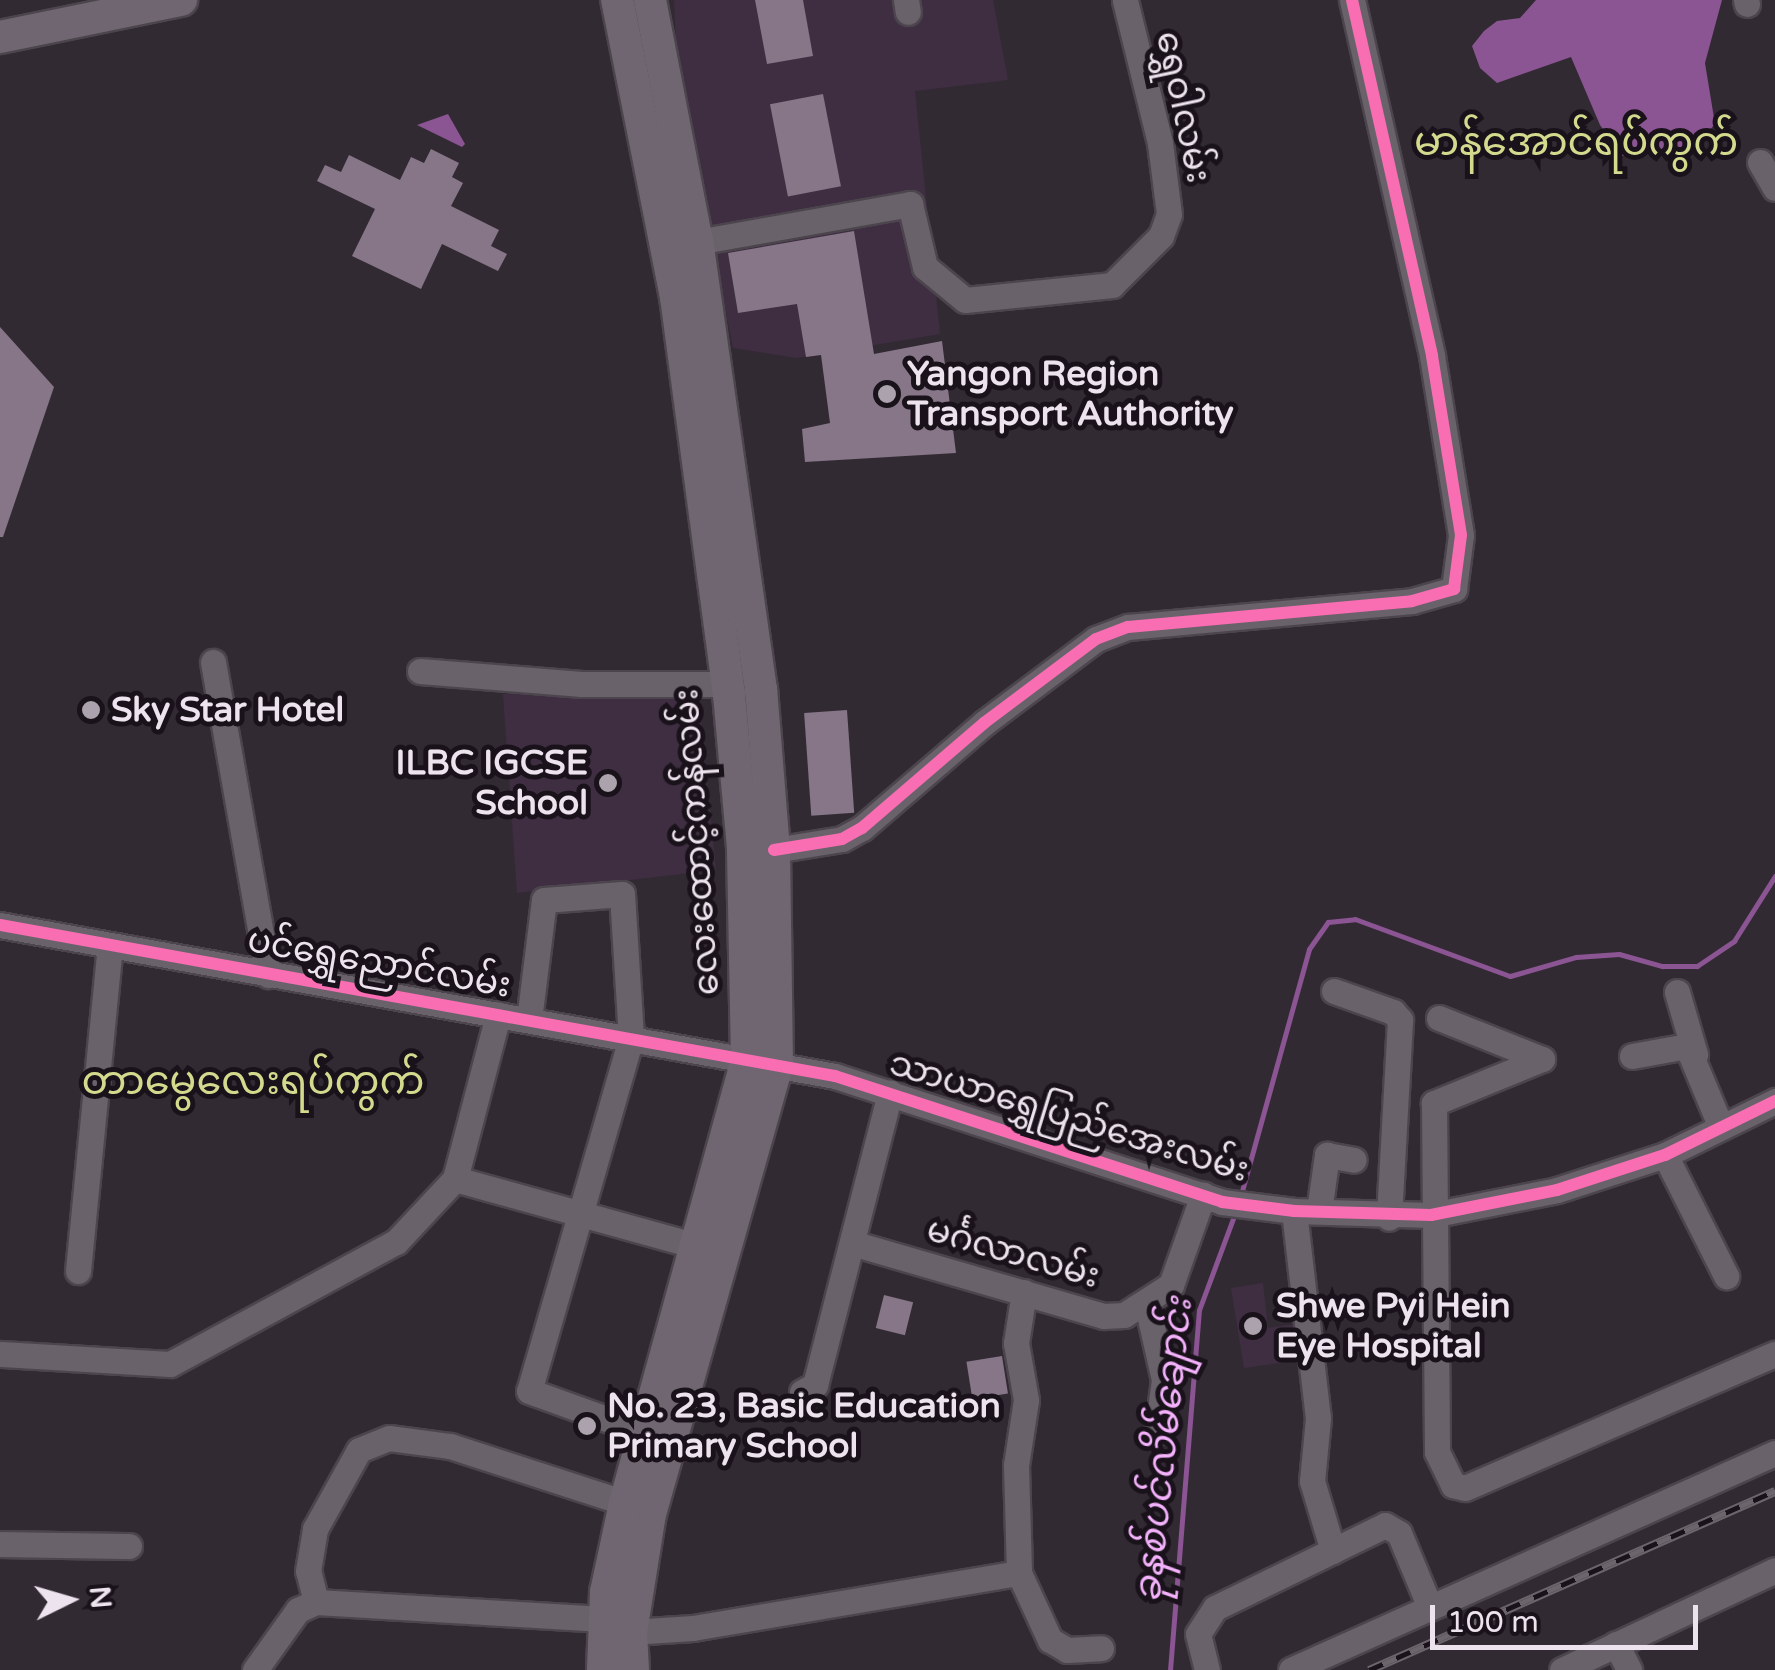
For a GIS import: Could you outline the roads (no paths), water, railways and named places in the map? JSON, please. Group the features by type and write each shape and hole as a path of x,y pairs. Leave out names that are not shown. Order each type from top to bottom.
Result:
{"main road":[{"path":"0,38 182,0"},
{"path":"602,0 646,79"},
{"name":"လေးထောင့်ကန်လမ်း","path":"602,1670 650,1514 670,1394 702,1262 762,1062 774,850 739,689 682,244 646,79 617,0"},
{"name":"လေးထောင့်ကန်လမ်း","path":"646,79 650,0"},
{"path":"646,79 659,0"},
{"name":"လေးထောင့်ကန်လမ်း","path":"739,689 744,848 762,1062"},
{"name":"လေးထောင့်ကန်လမ်း","path":"634,1670 617,1626 625,1503 644,1432 670,1394"}],"street":[{"name":"ရွှေဝါလမ်း","path":"682,244 910,204 925,268 965,300 1112,285 1161,236 1169,214 1160,144 1124,0"},
{"path":"774,850 842,839 862,828 984,722 1096,639 1128,628 1412,601 1454,589 1461,535 1432,355 1352,0"},
{"path":"1760,162 1775,188"},
{"path":"214,662 268,975"},
{"path":"420,671 582,684 739,689"},
{"path":"529,1020 544,900 622,894 630,1038 530,1391 644,1432"},
{"name":"ပင်ရွှေညောင်လမ်း","path":"0,925 762,1062"},
{"path":"78,1271 110,946"},
{"path":"1334,991 1393,1012 1400,1020 1389,1218"},
{"path":"1676,992 1720,1125"},
{"path":"0,1354 170,1364 396,1242 455,1179 498,1014"},
{"path":"1440,1018 1542,1059 1438,1097 1431,1216 1438,1452 1459,1490 1775,1354"},
{"path":"1632,1056 1678,1046 1695,1054"},
{"name":"သာယာရွှေပြည်အေးလမ်း","path":"762,1062 890,1092 1213,1198 1251,1206 1389,1218 1431,1216 1557,1190 1665,1155 1775,1101"},
{"path":"802,1392 815,1385 890,1092"},
{"path":"1665,1155 1726,1276"},
{"path":"1333,1552 1314,1496 1318,1418 1306,1211 1326,1156 1354,1160"},
{"path":"455,1179 702,1262"},
{"path":"1158,1432 1164,1380 1148,1305 1171,1285 1213,1198"},
{"name":"မင်္ဂလာလမ်း","path":"852,1243 1104,1316 1148,1305"},
{"path":"1024,1292 1016,1343 1026,1400 1016,1465 1019,1573 1050,1640 1067,1650 1101,1648"},
{"path":"316,1602 308,1570 314,1529 359,1450 389,1438 450,1446 625,1503"},
{"path":"1291,1670 1775,1452"},
{"path":"1207,1670 1198,1634 1214,1608 1386,1526 1394,1528 1429,1605"},
{"path":"0,1544 129,1546"},
{"path":"1562,1670 1775,1570"},
{"path":"255,1670 298,1610 316,1602 617,1626 729,1623 1019,1573"},
{"path":"1616,1644 1629,1670"}],"waterway":[{"name":"ခုနစ်ပင်လိမ်ချောင်း","path":"1240,1198 1309,949 1328,922 1355,919 1510,976 1576,957 1619,954 1662,966 1697,966 1734,941 1775,876"},
{"name":"ခုနစ်ပင်လိမ်ချောင်း","path":"1170,1670 1199,1310 1235,1213"}],"railway":[{"path":"1369,1670 1775,1491"}],"place":[{"name":"Yangon Region Transport Authority","path":"887,394"},
{"name":"Sky Star Hotel","path":"91,710"},
{"name":"ILBC IGCSE School","path":"608,783"},
{"name":"Shwe Pyi Hein Eye Hospital","path":"1253,1326"},
{"name":"No. 23, Basic Education Primary School","path":"587,1426"}],"district":[{"name":"မာန်အောင်ရပ်ကွက်","path":"1576,142"},
{"name":"တာမွေလေးရပ်ကွက်","path":"253,1081"}]}
